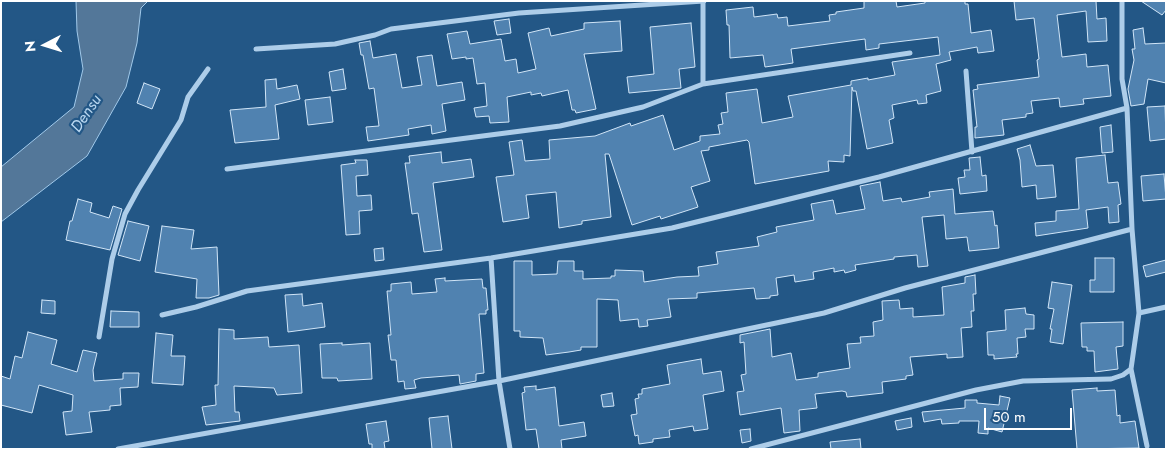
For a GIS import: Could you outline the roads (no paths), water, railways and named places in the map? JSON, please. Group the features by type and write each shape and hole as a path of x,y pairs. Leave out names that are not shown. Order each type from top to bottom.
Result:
{"street":[{"path":"256,49 335,44 375,35 391,29 519,13 703,1 703,84"},
{"path":"1122,1 1122,79 1127,108 1132,229 1139,313 1131,369 1148,446"},
{"path":"227,169 560,126 643,107 703,84 910,53"},
{"path":"99,337 110,266 126,214 138,190 181,120 188,97 208,69"},
{"path":"966,71 972,152"},
{"path":"162,315 196,307 247,291 491,258 672,228 972,152 1127,108"},
{"path":"118,449 499,381 824,313 905,288 1132,229"},
{"path":"491,258 499,381 510,449"},
{"path":"1139,313 1166,307"},
{"path":"751,449 976,390 1023,381 1111,379 1123,375 1131,369"}],"water":[{"name":"Densu","path":"76,1 148,1 141,8 137,43 126,87 87,156 1,222 1,167 74,107 83,69 77,31"}]}
